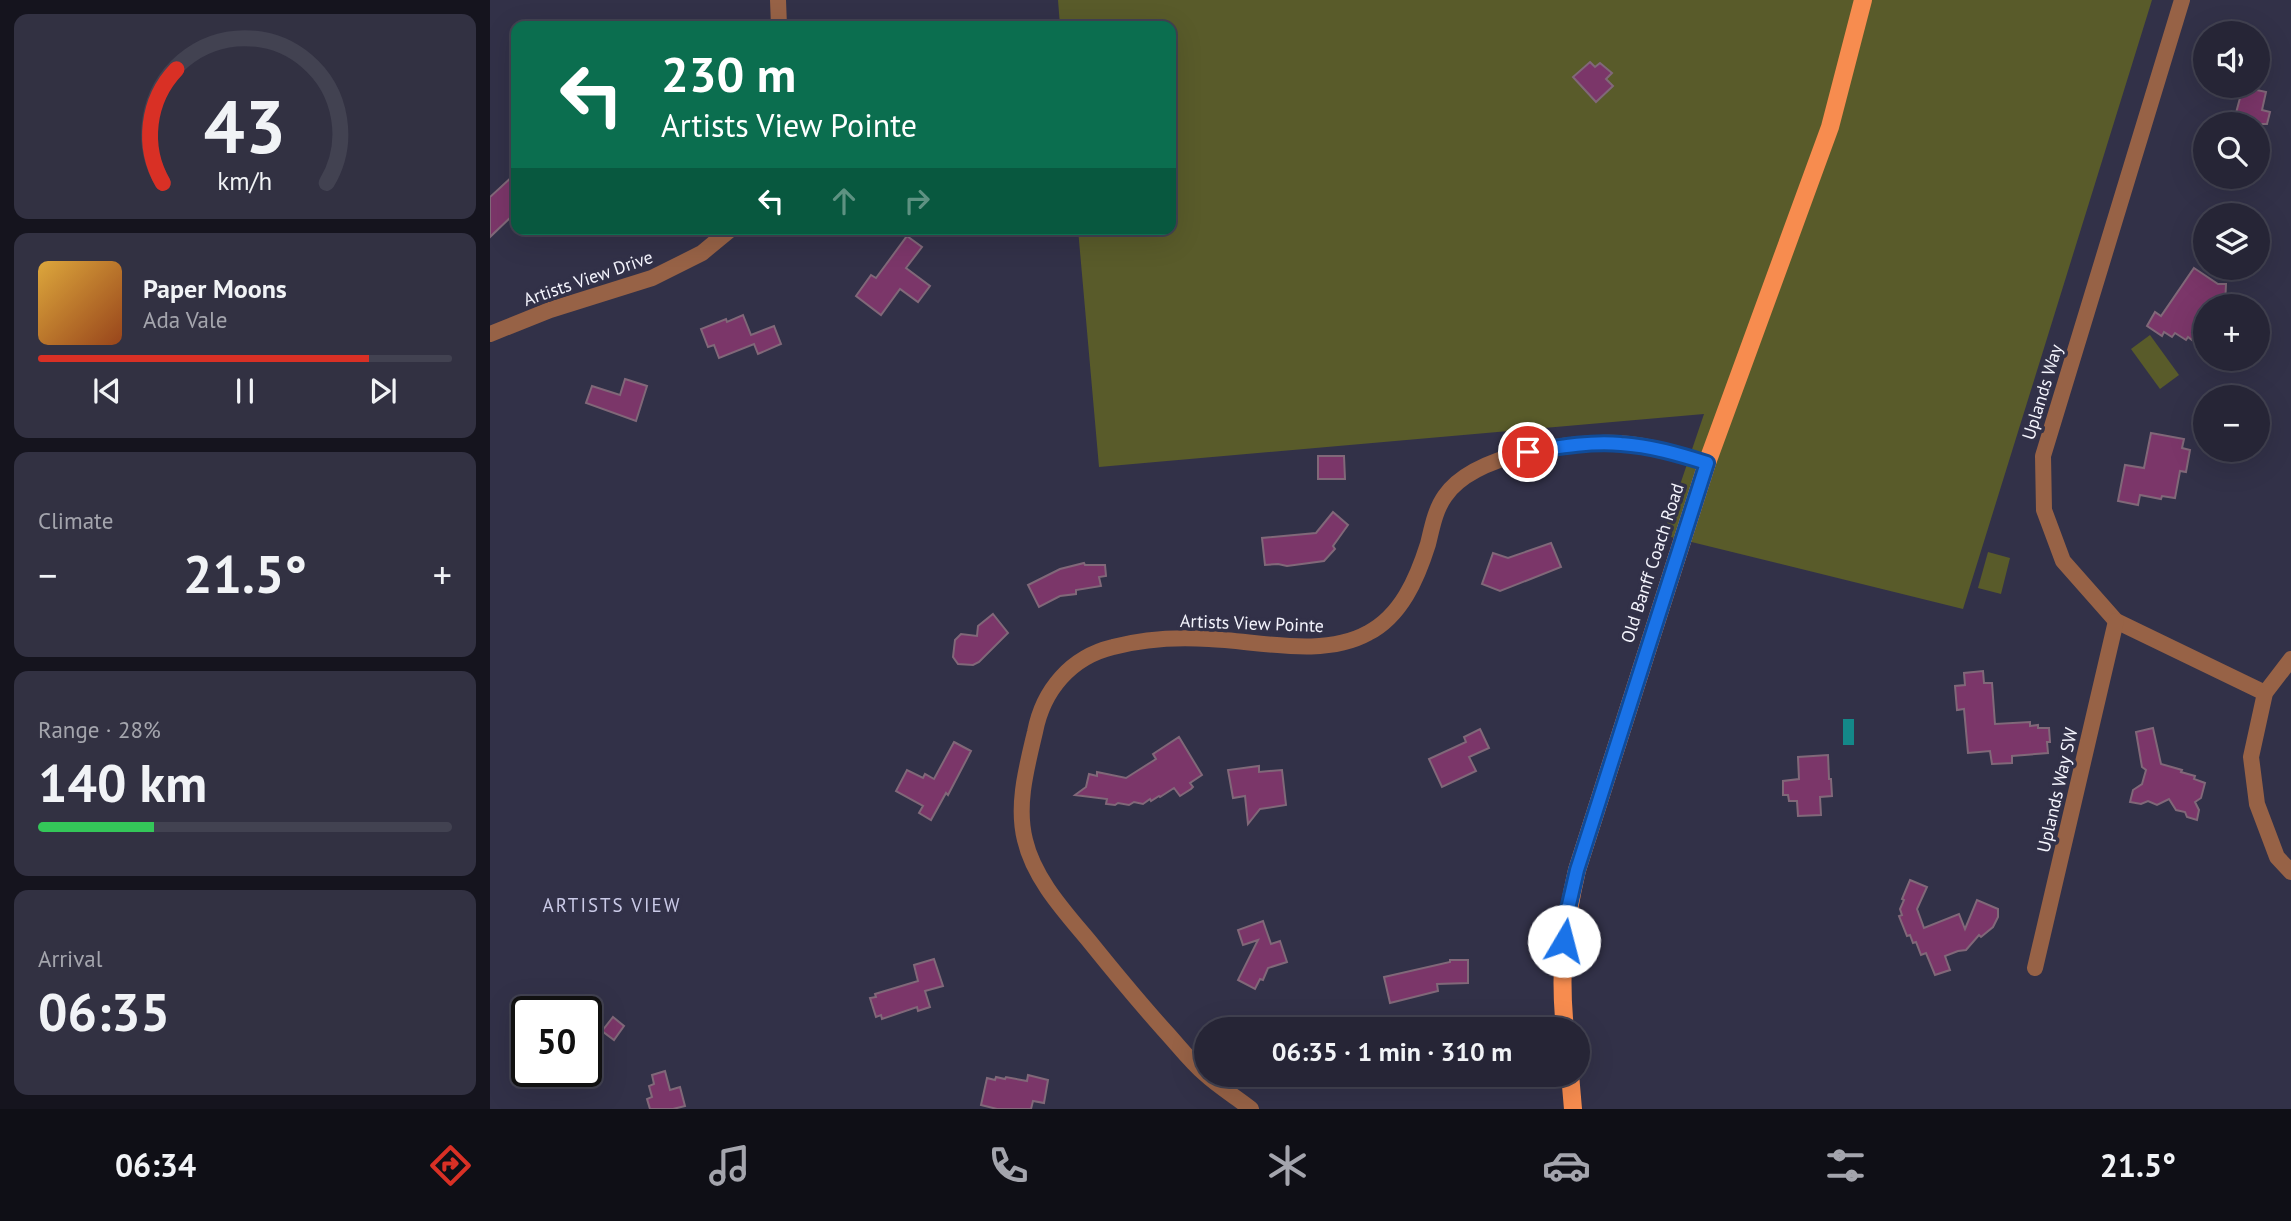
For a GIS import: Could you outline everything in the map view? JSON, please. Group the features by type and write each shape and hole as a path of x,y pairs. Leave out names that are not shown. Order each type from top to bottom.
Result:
{"main road":[{"name":"Old Banff Coach Road","path":"1564,1017 1562,960 1565,922 1577,870 1707,463 1830,127 1863,0"},
{"path":"1571,1087 1573,1109"}],"street":[{"path":"778,0 779,21"},
{"name":"Uplands Way","path":"2182,0 2043,456 2044,510 2063,561 2116,621 2264,694"},
{"name":"Artists View Drive","path":"490,334 550,310 652,278 702,253 724,235"},
{"name":"Artists View Pointe","path":"1251,1109 1204,1073 1137,1000 1066,913 1030,859 1023,836 1021,811 1037,720 1048,694 1076,662 1111,647 1140,641 1207,639 1324,646 1345,643 1368,634 1390,619 1410,589 1427,547 1434,519 1445,496 1461,480 1494,460 1564,446 1618,443 1660,449 1707,463"},
{"name":"Uplands Way SW","path":"2035,968 2116,621"},
{"path":"2291,659 2264,694 2250,757 2257,804 2277,857 2291,872"}],"shaded area":[{"path":"1058,0 2152,0 1963,609 1663,535 1704,414 1099,467 1079,235 1176,235 1176,21 1060,21"},
{"path":"2150,335 2179,375 2160,389 2131,349"},
{"path":"1988,552 2010,558 2001,594 1978,588"},
{"path":"1843,719 1854,719 1854,745 1843,745"}],"building":[{"path":"1590,62 1595,67 1600,63 1612,73 1606,79 1613,86 1596,102 1573,77"},
{"path":"2240,98 2265,98 2262,110 2270,112 2236,112"},
{"path":"511,178 511,217 490,237 490,197"},
{"path":"907,236 922,247 906,268 930,286 918,302 900,289 881,315 856,296 871,275 876,278"},
{"path":"2193,269 2193,280 2212,280 2218,284 2226,284 2226,294 2193,294 2192,340 2188,337 2186,340 2175,333 2172,337 2164,332 2162,336 2147,326 2155,312 2161,316"},
{"path":"743,315 751,335 774,326 781,344 758,354 754,344 719,358 714,345 708,347 701,329"},
{"path":"625,379 647,386 636,421 586,403 592,386 620,395"},
{"path":"2151,433 2184,439 2182,448 2190,450 2186,472 2180,471 2175,498 2162,496 2161,499 2140,495 2138,505 2118,501 2125,465 2144,468"},
{"path":"1318,456 1344,456 1345,479 1318,479"},
{"path":"1333,512 1348,525 1333,546 1335,549 1324,561 1287,566 1265,565 1262,538 1316,533"},
{"path":"1551,543 1561,567 1500,591 1482,584 1493,553 1508,558"},
{"path":"1084,563 1105,565 1106,576 1099,577 1101,586 1076,590 1076,594 1060,596 1039,607 1028,585 1060,569"},
{"path":"993,614 1008,633 979,662 973,665 958,664 953,657 955,640 961,634 977,636 978,626"},
{"path":"1983,671 1984,683 1992,683 1995,724 2030,722 2030,726 2049,728 2048,753 2012,756 2012,763 1992,764 1990,751 1968,753 1964,709 1957,710 1955,686 1965,685 1964,673"},
{"path":"2153,728 2161,764 2182,770 2181,772 2195,776 2194,779 2205,783 2201,798 2195,802 2199,810 2197,820 2176,810 2169,799 2157,805 2148,801 2141,804 2130,802 2133,790 2142,784 2146,770 2142,767 2136,732"},
{"path":"1480,729 1489,748 1469,757 1476,771 1442,787 1429,759 1466,742 1464,737"},
{"path":"1179,737 1202,775 1190,783 1193,787 1191,789 1180,796 1174,788 1143,804 1134,802 1129,805 1115,805 1106,804 1107,799 1075,795 1086,787 1089,774 1097,776 1097,772 1126,778 1156,759 1153,754"},
{"path":"954,742 971,751 948,795 946,793 931,820 919,813 923,806 896,791 907,770 923,778 925,774 934,779"},
{"path":"1828,755 1832,796 1820,797 1821,815 1798,816 1797,801 1789,801 1788,795 1783,795 1783,781 1799,779 1798,757"},
{"path":"1259,766 1259,772 1282,770 1286,805 1260,809 1248,824 1245,796 1233,798 1228,770"},
{"path":"1910,880 1927,887 1917,909 1924,928 1959,914 1965,929 1977,900 1998,909 1998,917 1993,927 1981,937 1979,935 1966,950 1945,956 1950,970 1935,975 1926,953 1921,955 1916,942 1913,943 1910,935 1907,936 1899,916 1902,915 1902,899"},
{"path":"1263,921 1271,944 1280,941 1287,962 1268,968 1255,989 1238,980 1258,940 1243,945 1238,930"},
{"path":"934,959 943,986 925,991 930,1007 918,1011 917,1007 882,1019 881,1015 876,1017 870,998 876,997 875,994 918,981 914,965"},
{"path":"1450,960 1468,960 1468,983 1437,984 1438,991 1390,1003 1384,977"},
{"path":"613,1017 624,1026 614,1040 602,1031"},
{"path":"665,1071 670,1090 680,1087 685,1106 650,1109 647,1099 652,1097 649,1086 654,1084 652,1075"},
{"path":"1028,1075 1048,1080 1044,1103 1033,1101 1031,1109 997,1109 981,1105 987,1078 995,1080 996,1077 1006,1077 1027,1081"}],"district":[{"name":"ARTISTS VIEW","path":"612,905"}],"route":[{"path":"1528,452 1564,446 1618,443 1660,449 1707,463 1625,712 1577,870 1565,922 1564,941"}]}
